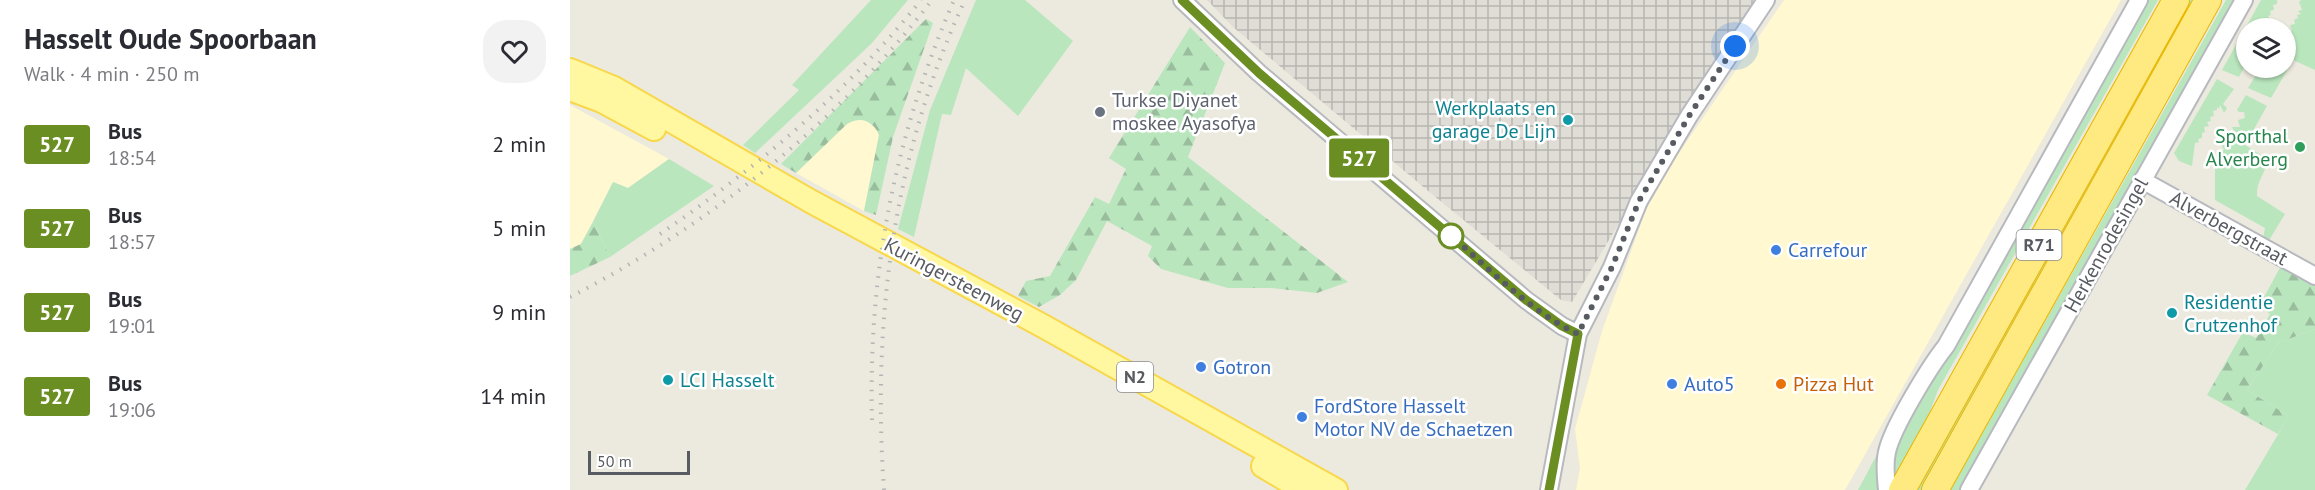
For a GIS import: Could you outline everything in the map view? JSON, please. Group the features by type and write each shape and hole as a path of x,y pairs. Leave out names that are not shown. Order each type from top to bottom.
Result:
{"highway":[{"name":"R71","path":"1902,490 2176,0"},
{"name":"Herkenrodesingel","path":"1935,490 2208,0"}],"main road":[{"name":"Kuringersteenweg","path":"570,70 614,88 812,202 1043,326 1336,490"},
{"name":"Kuringersteenweg","path":"570,88 602,101 647,125 1131,392 1303,490"}],"street":[{"path":"1182,0 1259,73 1526,300 1562,326 1578,334"},
{"path":"1549,490 1578,334 1612,267 1639,201 1689,116 1766,0"},
{"path":"1887,490 1885,468 1892,436 1936,359 1946,346 2139,0"},
{"name":"Herkenrodesingel","path":"1970,490 2244,0"},
{"name":"Alverbergstraat","path":"2142,180 2315,276"}],"shaded area":[{"path":"1207,0 1762,0 1637,193 1572,302 1561,300 1427,190 1233,27"},
{"path":"1784,0 2121,0 1845,490 1576,490 1580,468 1575,429 1602,331 1646,210 1672,163"},
{"path":"570,105 669,159 628,188 613,182 581,244 570,249"},
{"path":"855,119 863,119 877,129 879,135 864,211 796,173"}],"green space":[{"path":"871,0 908,0 871,44 755,153 743,145 799,90 792,85"},
{"path":"976,0 1025,0 1073,41 1018,116 966,68 951,115 942,114 914,237 898,229 930,110"},
{"path":"2149,0 2158,0 1938,390 1925,425 1894,483 1892,455 1907,417 1947,358"},
{"path":"2186,0 2199,0 1925,490 1913,490"},
{"path":"2226,0 2236,0 1962,490 1950,490"},
{"path":"2261,0 2277,0 2277,4 2273,5 2274,10 2270,11 2269,18 2251,18"},
{"path":"2315,0 2315,70 2296,61 2296,19 2297,15 2301,14 2298,11 2302,10 2299,2"},
{"path":"926,19 933,23 893,137 876,215 864,211 879,135 870,123 857,120 847,124 796,173 781,164"},
{"path":"1190,27 1225,63 1188,157 1348,282 1317,293 1271,288 1228,288 1161,269 1148,256 1152,246 1107,221 1076,280 1060,295 1039,307 1018,296 1026,281 1050,276 1095,197 1109,204 1126,169 1109,158"},
{"path":"2236,45 2236,76 2222,70"},
{"path":"2254,78 2283,78 2271,98 2248,88"},
{"path":"2217,79 2234,89 2223,104 2227,108 2224,113 2220,105 2219,109 2217,107 2217,110 2213,111 2214,116 2210,117 2211,121 2207,122 2209,126 2204,127 2205,132 2202,133 2202,138 2195,143 2192,166 2179,161 2174,153"},
{"path":"2246,95 2267,106 2245,145 2266,158 2257,196 2285,214 2268,242 2263,238 2265,228 2215,200 2215,163 2217,161 2215,157 2221,156 2219,151 2224,150 2222,145 2228,145 2226,139 2231,138 2229,134 2235,133 2232,127 2240,127 2238,120 2245,118 2244,112 2237,110"},
{"path":"669,159 714,186 610,257 593,222 613,182 628,188"},
{"path":"593,222 610,257 570,276 570,249 581,244"},
{"path":"2281,266 2315,286 2315,329 2278,343 2247,390 2289,416 2278,434 2207,395 2243,332 2256,338 2270,314 2259,306"},
{"path":"2315,329 2315,490 2245,490 2289,416 2247,390 2278,343"},
{"path":"1883,443 1878,460 1878,490 1858,490"}],"railway":[{"path":"660,234 731,183 799,127 863,66 921,0"},
{"path":"570,297 672,238 768,168 855,88 932,0"},
{"path":"872,420 875,311 889,206 916,102 933,51 954,0"},
{"path":"884,490 881,364 885,302 893,240 920,118 940,58 965,0"}],"bus line":[{"name":"527","path":"1182,0 1259,73 1526,300 1562,326 1578,334 1549,490"}],"place":[{"name":"Turkse Diyanet moskee Ayasofya","path":"1100,112"},
{"name":"Werkplaats en garage De Lijn","path":"1568,120"},
{"name":"Sporthal Alverberg","path":"2300,147"},
{"name":"Carrefour","path":"1776,250"},
{"name":"Residentie Crutzenhof","path":"2172,313"},
{"name":"Gotron","path":"1201,367"},
{"name":"LCI Hasselt","path":"668,380"},
{"name":"Auto5","path":"1672,384"},
{"name":"Pizza Hut","path":"1781,384"},
{"name":"FordStore Hasselt Motor NV de Schaetzen","path":"1302,417"}],"route":[{"path":"1451,236 1446,231 1526,300 1562,326 1578,334 1612,267 1639,201 1689,116 1735,46"}]}
